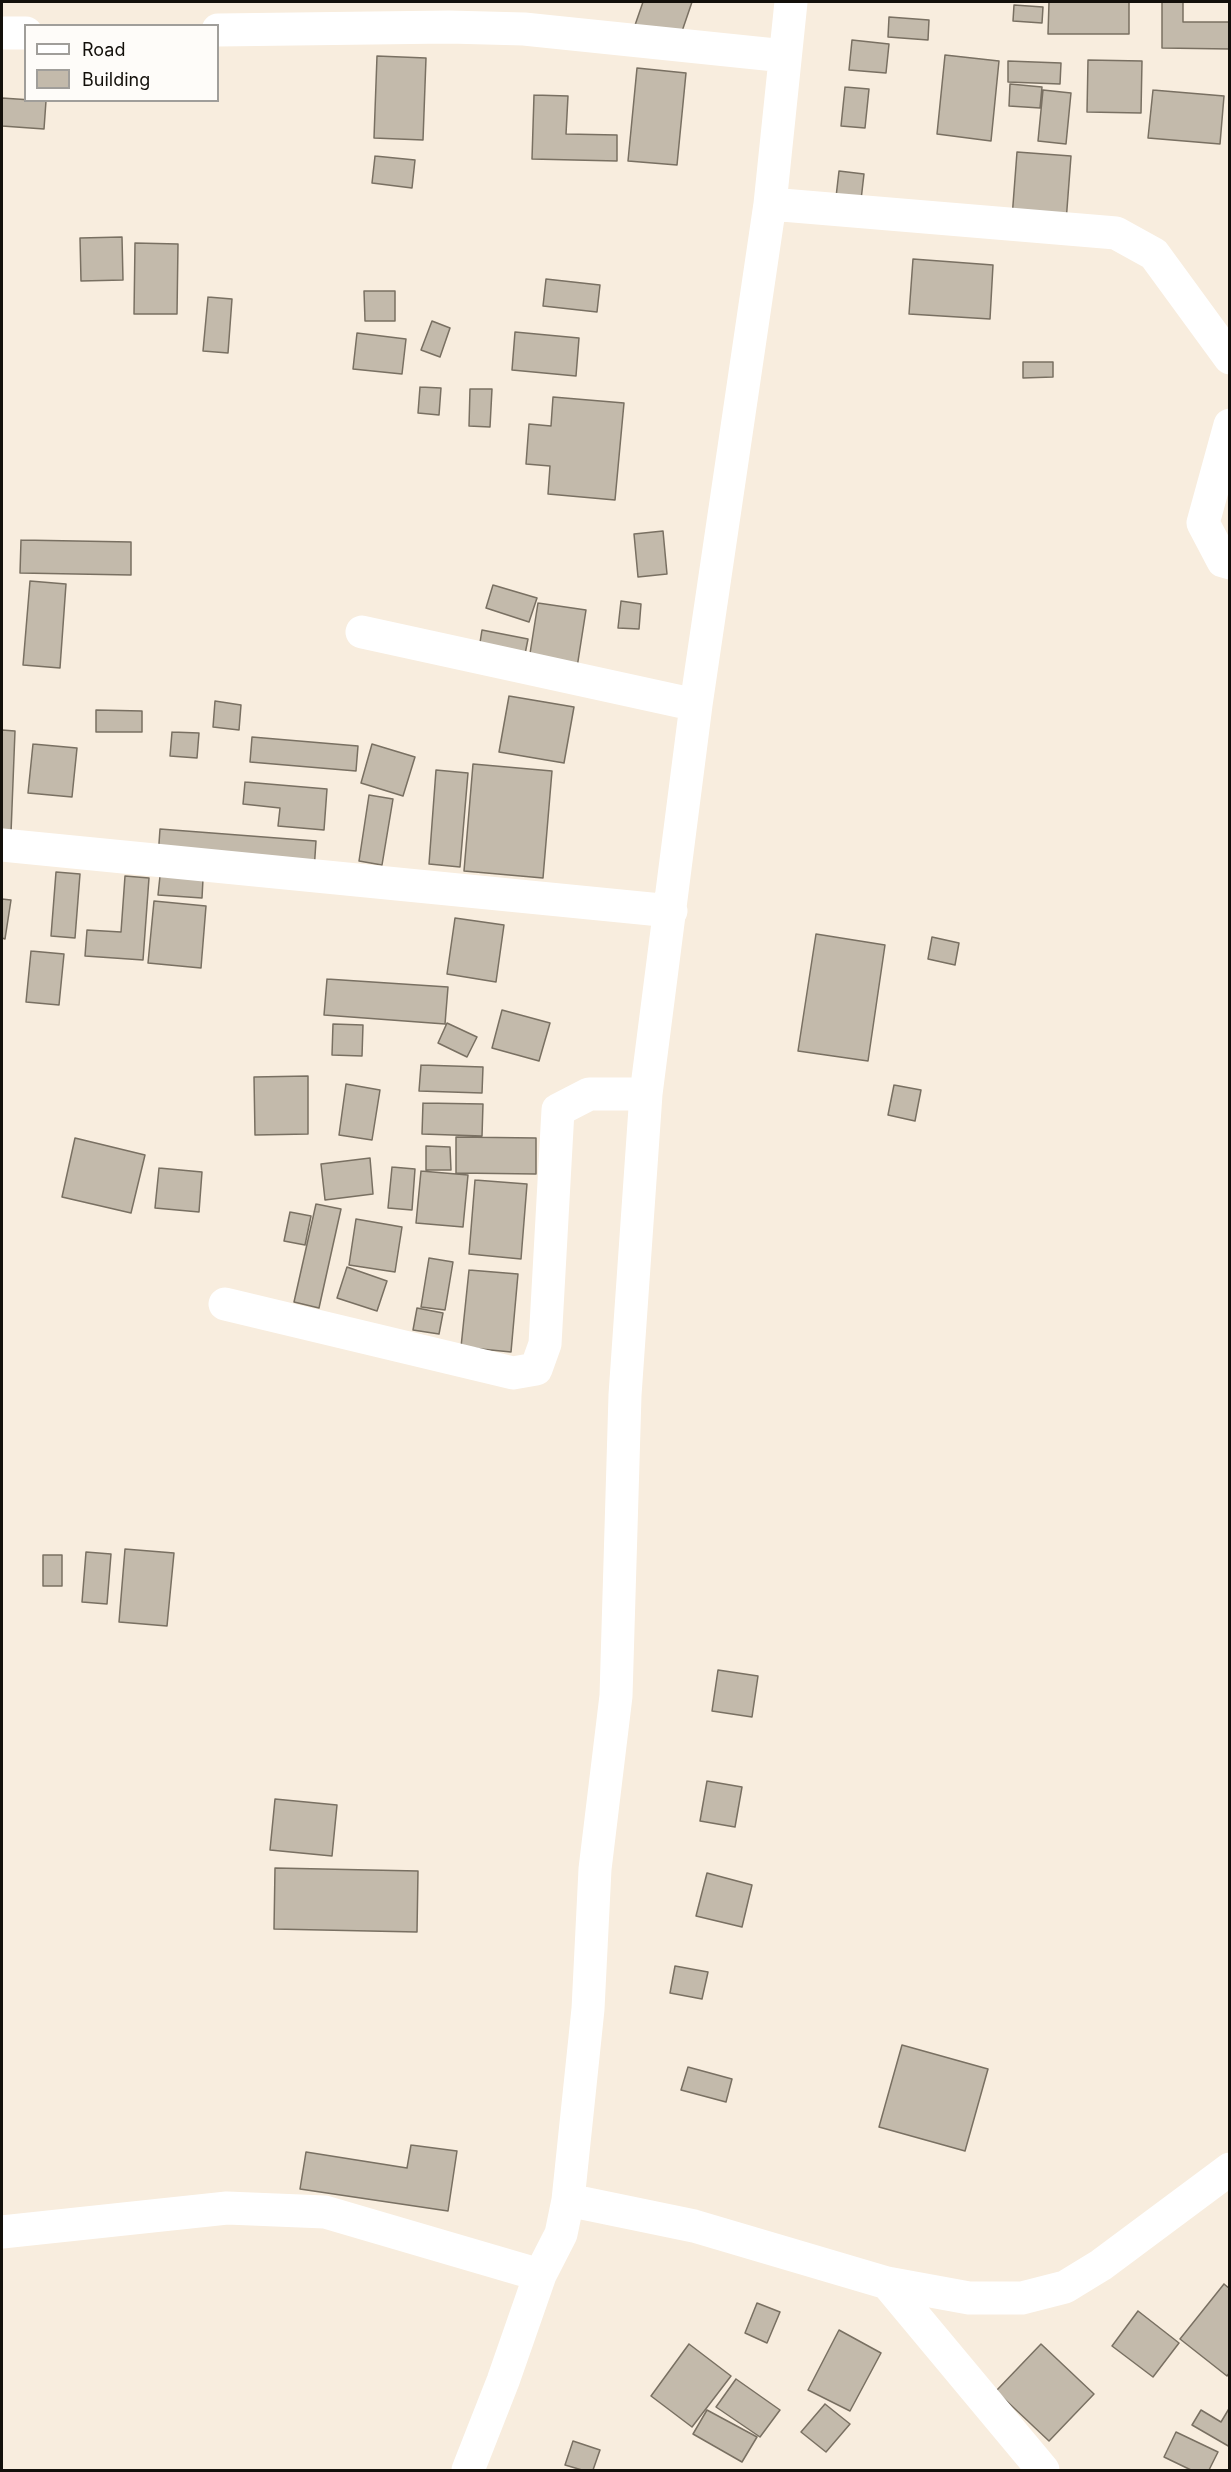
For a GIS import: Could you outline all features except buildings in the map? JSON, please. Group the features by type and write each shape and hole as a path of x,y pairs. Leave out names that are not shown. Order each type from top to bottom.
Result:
{"street":[{"path":"468,2470 503,2381 540,2275 561,2234 568,2200 588,2009 595,1869 616,1696 625,1395 646,1094 696,705 770,204 790,2"},
{"path":"219,30 449,27 524,29 785,56"},
{"path":"770,204 1116,233 1154,254 1230,358"},
{"path":"1230,425 1203,523 1223,561 1230,563"},
{"path":"362,632 696,705"},
{"path":"2,845 671,911"},
{"path":"225,1304 513,1373 536,1369 545,1344 558,1110 590,1094 646,1094"},
{"path":"568,2200 694,2226 887,2283 969,2298 1022,2298 1065,2287 1101,2265 1230,2169"},
{"path":"2,2232 227,2208 325,2212 540,2275"},
{"path":"887,2283 1042,2470"}]}
